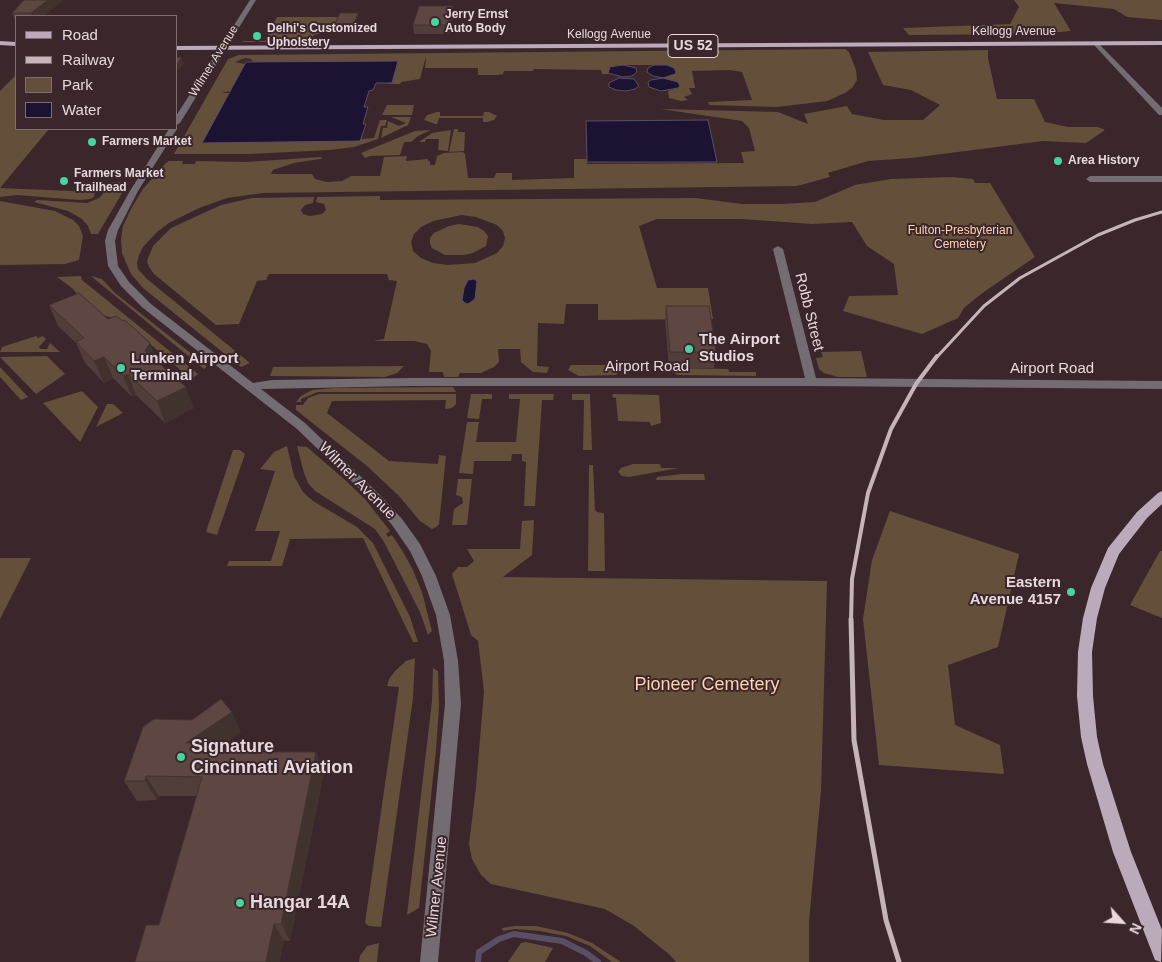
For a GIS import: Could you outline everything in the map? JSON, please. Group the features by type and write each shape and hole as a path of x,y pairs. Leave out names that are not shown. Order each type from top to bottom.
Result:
{"main road":[{"path":"0,43 15,44"},
{"name":"Kellogg Avenue","path":"178,48 1162,43"},
{"path":"1162,496 1142,515 1113,552 1098,588 1090,618 1085,652 1085,696 1089,738 1097,773 1122,852 1162,953"}],"street":[{"name":"Wilmer Avenue","path":"178,120 253,0"},
{"path":"1096,44 1162,113"},
{"path":"1147,97 1159,97"},
{"name":"Wilmer Avenue","path":"172,130 134,191 113,230 111,253 114,266 125,284 147,306 300,426 377,499 397,522 415,548 430,576 443,615 451,661 453,704 429,962"},
{"path":"1090,179 1162,179"},
{"name":"Robb Street","path":"778,249 810,382"},
{"name":"Airport Road","path":"251,387 272,384 412,382 810,382 1162,385"}],"green space":[{"path":"1014,0 1162,0 1162,20 1127,17 1114,9 1054,3 1071,31 1038,34 909,35 903,28 1010,24 1019,7"},
{"path":"277,17 340,17 335,30 314,35 311,39 297,39 296,42 242,42 265,41"},
{"path":"845,49 849,52 856,70 857,80 852,88 827,101 777,107 709,105 708,102 752,100 742,72 729,70 692,71 695,88 689,88 692,94 684,97 688,100 681,101 669,98 668,91 678,88 663,77 675,74 676,70 663,65 618,65 610,67 608,73 610,74 602,74 601,70 534,69 533,71 504,71 503,74 499,75 478,75 478,68 425,68 426,56 420,79 401,82 400,84 384,84 392,83 397,65 400,65 253,62 251,59 245,58 235,62 245,64 230,91 222,93 229,93 203,142 360,141 361,139 374,138 380,120 387,120 385,126 381,126 378,139 354,147 330,150 250,154 174,154 228,59 239,55"},
{"path":"988,50 997,99 1034,99 1045,122 1068,127 1098,127 1105,130 1086,143 1043,141 911,158 868,161 828,173 830,177 797,186 263,193 227,198 199,208 169,223 157,232 143,247 137,263 138,269 147,279 250,363 241,367 143,288 131,274 122,253 121,239 123,226 132,207 143,189 169,161 183,161 182,164 195,164 196,161 246,162 321,157 323,158 294,163 273,170 271,174 312,174 315,179 327,182 342,181 351,176 380,176 384,157 407,156 406,161 428,159 430,165 435,165 437,156 444,153 463,152 465,154 468,178 494,178 496,173 512,173 512,180 574,178 574,159 587,159 587,164 744,163 741,152 755,151 749,128 742,121 661,109 778,112 808,124 804,114 847,106 852,114 884,120 923,120 940,105 911,90 883,85 868,52"},
{"path":"15,76 15,130 48,130 0,188 0,91"},
{"path":"387,105 414,105 412,115 382,115"},
{"path":"440,112 440,116 483,116 484,112 489,112 497,116 494,120 488,122 483,122 483,118 439,118 437,124 424,120 427,115"},
{"path":"391,117 411,117 408,125 381,138 383,128 387,128 388,121 399,126 406,123"},
{"path":"454,129 458,129 458,132 465,132 464,151 449,152"},
{"path":"431,130 418,136 411,142 404,142 400,155 370,156 365,158 361,153 415,131"},
{"path":"451,130 448,151 438,150 439,139 426,139 425,142 419,142 432,133"},
{"name":"Fulton-Presbyterian Cemetery","path":"951,177 973,179 975,183 990,183 1035,257 981,294 964,308 958,318 922,334 843,311 849,296 898,295 894,264 867,246 852,222 812,224 741,219 657,219 639,226 657,288 708,288 713,319 598,320 598,304 566,304 564,324 538,323 537,366 549,367 547,373 533,372 521,362 520,349 498,349 499,362 494,367 481,373 460,373 458,377 444,377 443,372 429,372 431,351 427,344 414,341 373,341 384,339 397,281 389,280 387,274 269,274 266,280 257,281 239,324 216,325 154,274 147,261 153,246 171,228 221,205 252,198 314,197 313,203 305,205 301,210 303,214 310,216 322,214 326,210 324,204 316,202 317,197 380,196 380,200 696,198 742,204 782,204 815,202 855,185 891,179","holes":["462,215 476,217 497,225 503,231 505,238 503,246 497,253 475,263 448,265 433,263 421,258 413,251 411,242 414,234 421,227 433,221"]},
{"path":"107,183 128,183 98,234 91,234 88,226 82,219 68,211 34,202 37,200 87,203 99,198 103,194 104,185"},
{"path":"0,188 95,192 94,197 90,199 79,200 17,195 0,197"},
{"path":"0,201 55,211 73,220 79,226 83,236 79,260 65,264 0,265"},
{"path":"459,224 478,227 484,231 488,236 486,246 473,253 464,255 445,255 432,248 430,238 434,233 449,226"},
{"path":"81,276 82,280 198,374 191,379 129,326 119,320 99,314 90,308 72,288 57,277"},
{"path":"91,276 102,279 115,293 207,366 204,369"},
{"path":"36,336 38,338 43,336 46,339 39,347 40,349 47,349 50,343 60,352 0,352 2,347"},
{"path":"861,351 867,377 838,377 824,373 819,369 816,358 823,357 821,352"},
{"path":"47,356 65,374 36,394 0,357"},
{"path":"571,365 616,365 622,369 616,375 579,376 568,370"},
{"path":"404,366 397,373 385,377 270,376 273,367"},
{"path":"0,367 28,397 21,400 0,377"},
{"path":"669,368 728,369 729,372 756,372 756,376 678,375 670,371"},
{"path":"453,387 456,392 318,392 301,399 301,402 296,402 301,396 312,390 334,388"},
{"path":"82,391 98,407 80,442 43,403"},
{"path":"319,394 456,394 456,404 452,408 445,409 446,400 332,401 327,413 389,461 438,464 439,455 446,456 439,524 436,527 432,529 420,521 399,496 367,466 296,410 296,405 303,405 308,398"},
{"path":"471,394 492,394 492,399 482,399 479,419 467,418"},
{"path":"509,394 554,394 553,400 542,400 535,506 524,506 526,462 522,461 522,454 512,454 511,461 474,461 473,474 459,473 467,422 479,422 476,442 516,442 520,399 509,399"},
{"path":"572,394 590,394 592,450 583,450 584,400 572,400"},
{"path":"613,394 659,395 661,423 651,426 650,422 618,421 616,398 612,397"},
{"path":"107,404 113,404 123,413 96,427"},
{"path":"287,446 294,476 303,492 313,501 357,527 373,543 410,617 418,642 413,642 363,538 290,539 282,566 227,566 229,561 271,561 280,531 255,531 275,471 260,469 274,452"},
{"path":"297,446 307,447 344,479 365,499 390,531 386,534 388,537 392,535 403,552 422,592 432,631 428,635 420,612 384,542 375,529 315,491 308,483 304,473"},
{"path":"233,450 240,450 245,454 217,535 206,532"},
{"path":"633,464 660,464 661,468 679,468 629,477 622,476 618,472 621,468"},
{"path":"589,465 593,465 595,510 604,513 605,571 588,571"},
{"path":"704,474 705,480 656,480 657,477"},
{"path":"458,479 472,479 467,525 452,525 454,509 463,503 462,497 456,495"},
{"path":"890,511 1019,554 998,647 948,665 955,725 1000,745 1004,774 879,765 863,619 872,560"},
{"name":"Pioneer Cemetery","path":"534,520 532,555 503,577 827,581 821,791 809,922 809,962 676,962 634,926 605,909 491,884 481,875 472,859 469,844 484,691 478,641 471,635 452,574 458,567 467,567 474,561 467,549 520,549 522,521"},
{"path":"1160,551 1162,551 1162,618 1130,605"},
{"path":"0,558 31,558 0,619"},
{"path":"415,658 413,698 381,927 369,926 365,923 399,687 387,686 389,679 395,671 406,661"},
{"path":"433,668 438,671 439,707 436,750 419,908 407,915 432,701"},
{"path":"536,926 568,933 592,943 621,962 612,962 590,946 566,936 515,929 503,931 502,928"},
{"path":"526,942 553,948 545,962 508,962 521,943"},
{"path":"379,943 377,962 359,962 360,956 367,946"}],"water":[{"path":"398,61 392,83 376,83 373,90 369,91 364,107 368,107 363,124 366,124 360,141 202,143 246,62"},
{"path":"623,65 636,68 637,72 632,76 623,77 608,73 610,67"},
{"path":"654,65 667,65 674,68 676,72 663,78 653,76 647,72 648,68"},
{"path":"619,78 634,79 639,86 626,91 609,87 609,83"},
{"path":"663,78 678,82 680,86 661,91 649,87 648,82 651,80"},
{"path":"708,120 717,162 587,162 586,121"},
{"path":"474,279 477,281 475,299 468,304 462,300 464,288 468,280"}],"building":[{"path":"24,0 48,0 31,13 12,13"},
{"path":"419,6 453,6 448,25 413,25"},
{"path":"340,13 358,13 353,26 334,26"},
{"name":"Lunken Airport Terminal","path":"79,293 108,319 116,316 123,321 125,320 150,343 145,351 186,387 157,401 128,374 123,376 104,357 94,361 76,342 84,338 49,305"},
{"path":"666,306 709,306 716,352 670,352"},
{"path":"221,699 232,712 186,743 230,743 228,752 316,752 281,924 274,924 266,962 135,962 146,925 159,925 202,777 146,776 145,781 124,781 143,727 154,719 192,720"}],"waterway":[{"path":"478,962 479,952 499,939 514,934 562,941 586,953 598,962"}],"railway":[{"path":"936,358 984,306 1020,278 1098,235 1135,220 1162,212"},
{"path":"851,620 852,579 868,493 891,429 916,384 937,356"},
{"path":"851,620 854,740 886,920 899,962"}],"place":[{"name":"Jerry Ernst Auto Body","path":"435,22"},
{"name":"Delhi's Customized Upholstery","path":"257,36"},
{"name":"Farmers Market","path":"92,142"},
{"name":"Area History","path":"1058,161"},
{"name":"Farmers Market Trailhead","path":"64,181"},
{"name":"The Airport Studios","path":"689,349"},
{"name":"Lunken Airport Terminal","path":"121,368"},
{"name":"Eastern Avenue 4157","path":"1071,592"},
{"name":"Signature Cincinnati Aviation","path":"181,757"},
{"name":"Hangar 14A","path":"240,903"}]}
